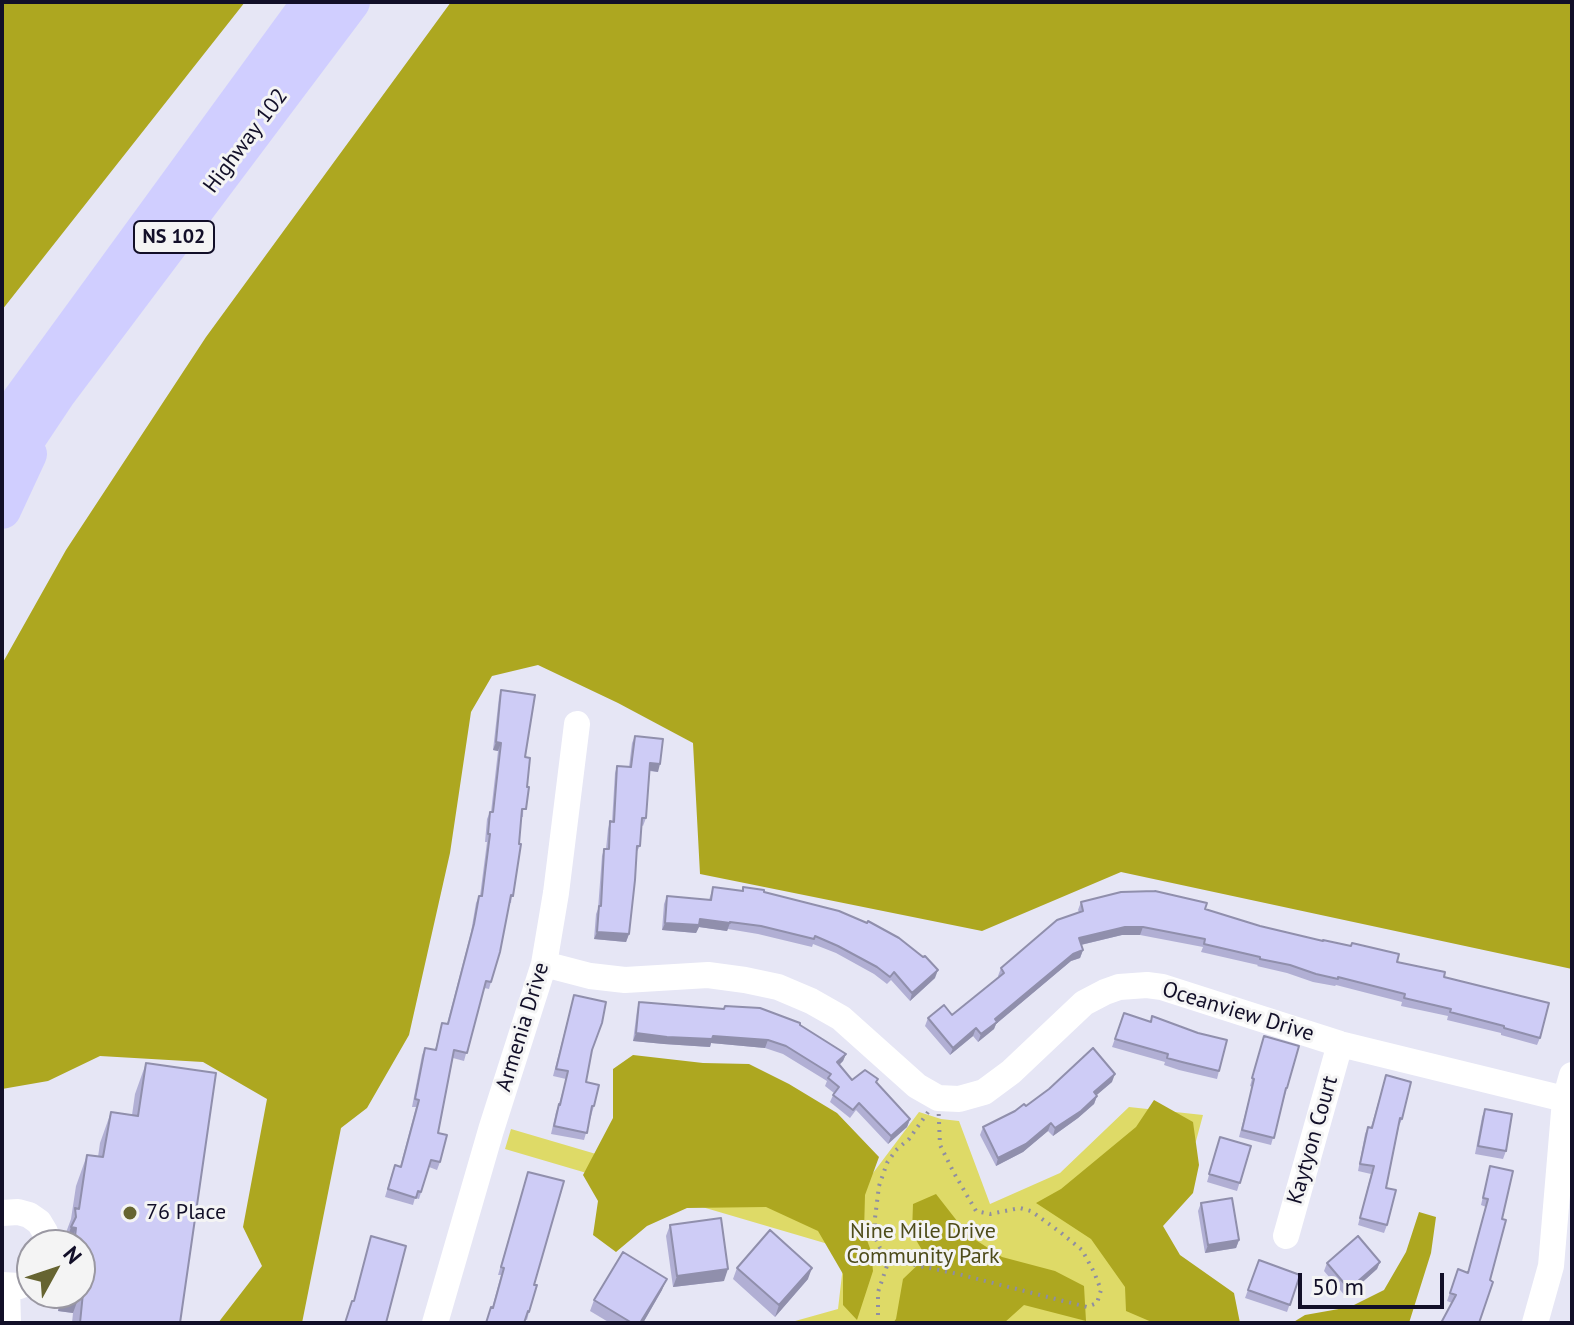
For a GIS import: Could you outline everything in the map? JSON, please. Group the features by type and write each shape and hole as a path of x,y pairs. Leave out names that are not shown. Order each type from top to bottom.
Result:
{"highway":[{"name":"Highway 102","path":"2,426 311,2"},
{"name":"Highway 102","path":"2,476 58,392 351,2"},
{"path":"2,510 58,392"}],"street":[{"name":"Armenia Drive","path":"435,1323 491,1130 544,964 577,724"},
{"path":"544,964 590,976 625,980 708,975 778,987 841,1018 917,1086 938,1098"},
{"name":"Oceanview Drive","path":"938,1098 959,1099 984,1092 1011,1072 1084,1003 1105,992 1133,985 1162,987 1340,1044 1570,1092"},
{"name":"Kaytyon Court","path":"1286,1236 1340,1044"},
{"path":"1535,1323 1551,1266 1570,1092"},
{"path":"2,1213 29,1215 43,1229"},
{"path":"8,1323 14,1284"}],"path":[{"path":"938,1098 940,1145 976,1211 990,1214 1020,1208 1031,1211 1060,1232 1082,1250 1094,1272 1101,1290 1097,1303 1087,1307 901,1262 880,1248 875,1237 875,1218 879,1186 887,1163 909,1139 938,1098"},
{"path":"878,1323 878,1292 890,1257"}],"green space":[{"path":"2,2 245,2 2,310"},
{"path":"451,2 1572,2 1572,969 1121,872 982,931 700,874 693,743 538,665 492,676 471,712 450,853 409,1035 367,1108 341,1128 302,1323 218,1323 262,1266 243,1227 267,1099 203,1062 100,1056 48,1081 2,1089 2,664 66,550 206,337"},
{"path":"633,1055 703,1063 749,1064 837,1113 879,1157 865,1195 864,1232 871,1251 873,1271 857,1320 843,1305 843,1274 818,1231 766,1207 687,1208 647,1226 616,1252 593,1235 598,1201 583,1175 613,1118 613,1069"},
{"path":"1154,1100 1193,1122 1199,1165 1193,1193 1163,1226 1180,1255 1234,1293 1240,1323 1154,1323 1126,1311 1125,1287 1091,1239 1036,1203 1061,1189 1136,1127"},
{"name":"Nine Mile Drive Community Park","path":"1129,1107 1203,1115 1196,1141 1163,1187 1163,1250 1220,1323 788,1323 838,1309 845,1249 505,1149 511,1129 596,1154 867,1181 919,1112 959,1121 990,1204 1060,1173"},
{"path":"936,1194 968,1235 1002,1257 1055,1271 1084,1286 1086,1321 1024,1305 1004,1323 893,1323 903,1279 926,1257 912,1233 913,1204"},
{"path":"1419,1212 1436,1217 1431,1253 1409,1323 1292,1323 1305,1315 1350,1307 1384,1290 1406,1252"}],"building":[{"path":"501,690 535,695 525,757 530,758 529,787 526,809 522,809 521,844 513,896 500,952 491,982 486,981 467,1053 454,1050 438,1133 447,1135 440,1162 431,1160 421,1192 418,1191 416,1198 388,1189 395,1165 401,1167 419,1100 415,1099 425,1048 436,1050 442,1023 448,1024 479,896 482,896 490,812 493,812 501,743 496,742"},
{"path":"635,736 663,739 660,764 650,763 646,818 642,818 640,846 637,846 629,934 597,932 604,849 609,849 610,821 614,822 617,766 631,767"},
{"path":"713,887 764,890 868,921 925,956 938,970 912,993 894,972 890,977 877,967 815,936 814,939 761,926 700,919 699,925 665,923 667,896 711,900"},
{"path":"1155,891 1207,903 1205,909 1260,926 1399,954 1397,962 1445,972 1444,977 1549,1003 1540,1038 1450,1012 1451,1009 1404,998 1405,994 1204,944 1205,939 1143,927 1125,927 1079,938 1083,950 1073,954 995,1019 997,1022 981,1034 976,1028 953,1048 928,1018 944,1005 952,1015 1004,973 1001,968 1057,920 1083,911 1081,902 1121,892"},
{"path":"574,995 606,1002 586,1082 599,1085 587,1133 554,1126 568,1071 556,1069"},
{"path":"639,1002 724,1009 725,1006 760,1008 800,1023 846,1054 837,1062 852,1080 865,1070 878,1079 876,1082 910,1119 891,1136 859,1103 853,1110 833,1095 839,1087 828,1078 831,1074 786,1046 768,1040 636,1033"},
{"path":"1124,1013 1151,1022 1152,1016 1227,1040 1219,1071 1167,1058 1168,1054 1115,1039"},
{"path":"1264,1036 1299,1046 1274,1138 1242,1130"},
{"path":"1093,1048 1115,1074 1094,1092 1097,1096 1055,1128 1051,1123 1026,1144 998,1158 983,1127 1024,1104 1026,1106"},
{"name":"76 Place","path":"146,1063 216,1073 180,1323 80,1323 81,1309 96,1309 96,1229 71,1227 76,1217 75,1208 79,1209 87,1155 103,1157 111,1112 138,1116"},
{"path":"1386,1075 1411,1082 1400,1118 1386,1188 1396,1190 1387,1225 1360,1218 1374,1166 1360,1164 1368,1127 1372,1128"},
{"path":"1485,1109 1512,1114 1506,1151 1478,1146"},
{"path":"1220,1137 1251,1146 1240,1183 1209,1174"},
{"path":"1490,1166 1513,1171 1502,1219 1506,1220 1490,1280 1493,1282 1479,1323 1441,1323 1456,1295 1450,1293 1458,1269 1468,1273 1488,1199 1483,1198"},
{"path":"528,1172 564,1181 534,1285 537,1285 524,1323 486,1323 493,1308 504,1268 501,1267"},
{"path":"1232,1198 1239,1240 1208,1245 1201,1203"},
{"path":"721,1218 728,1269 677,1276 670,1225"},
{"path":"770,1230 812,1268 779,1305 737,1268"},
{"path":"371,1236 406,1246 386,1323 345,1323 354,1301"},
{"path":"1358,1236 1380,1262 1349,1289 1327,1263"},
{"path":"623,1252 667,1279 640,1323 632,1323 594,1300"},
{"path":"1259,1260 1300,1275 1290,1305 1248,1290"}],"place":[{"name":"76 Place","path":"130,1213"}]}
